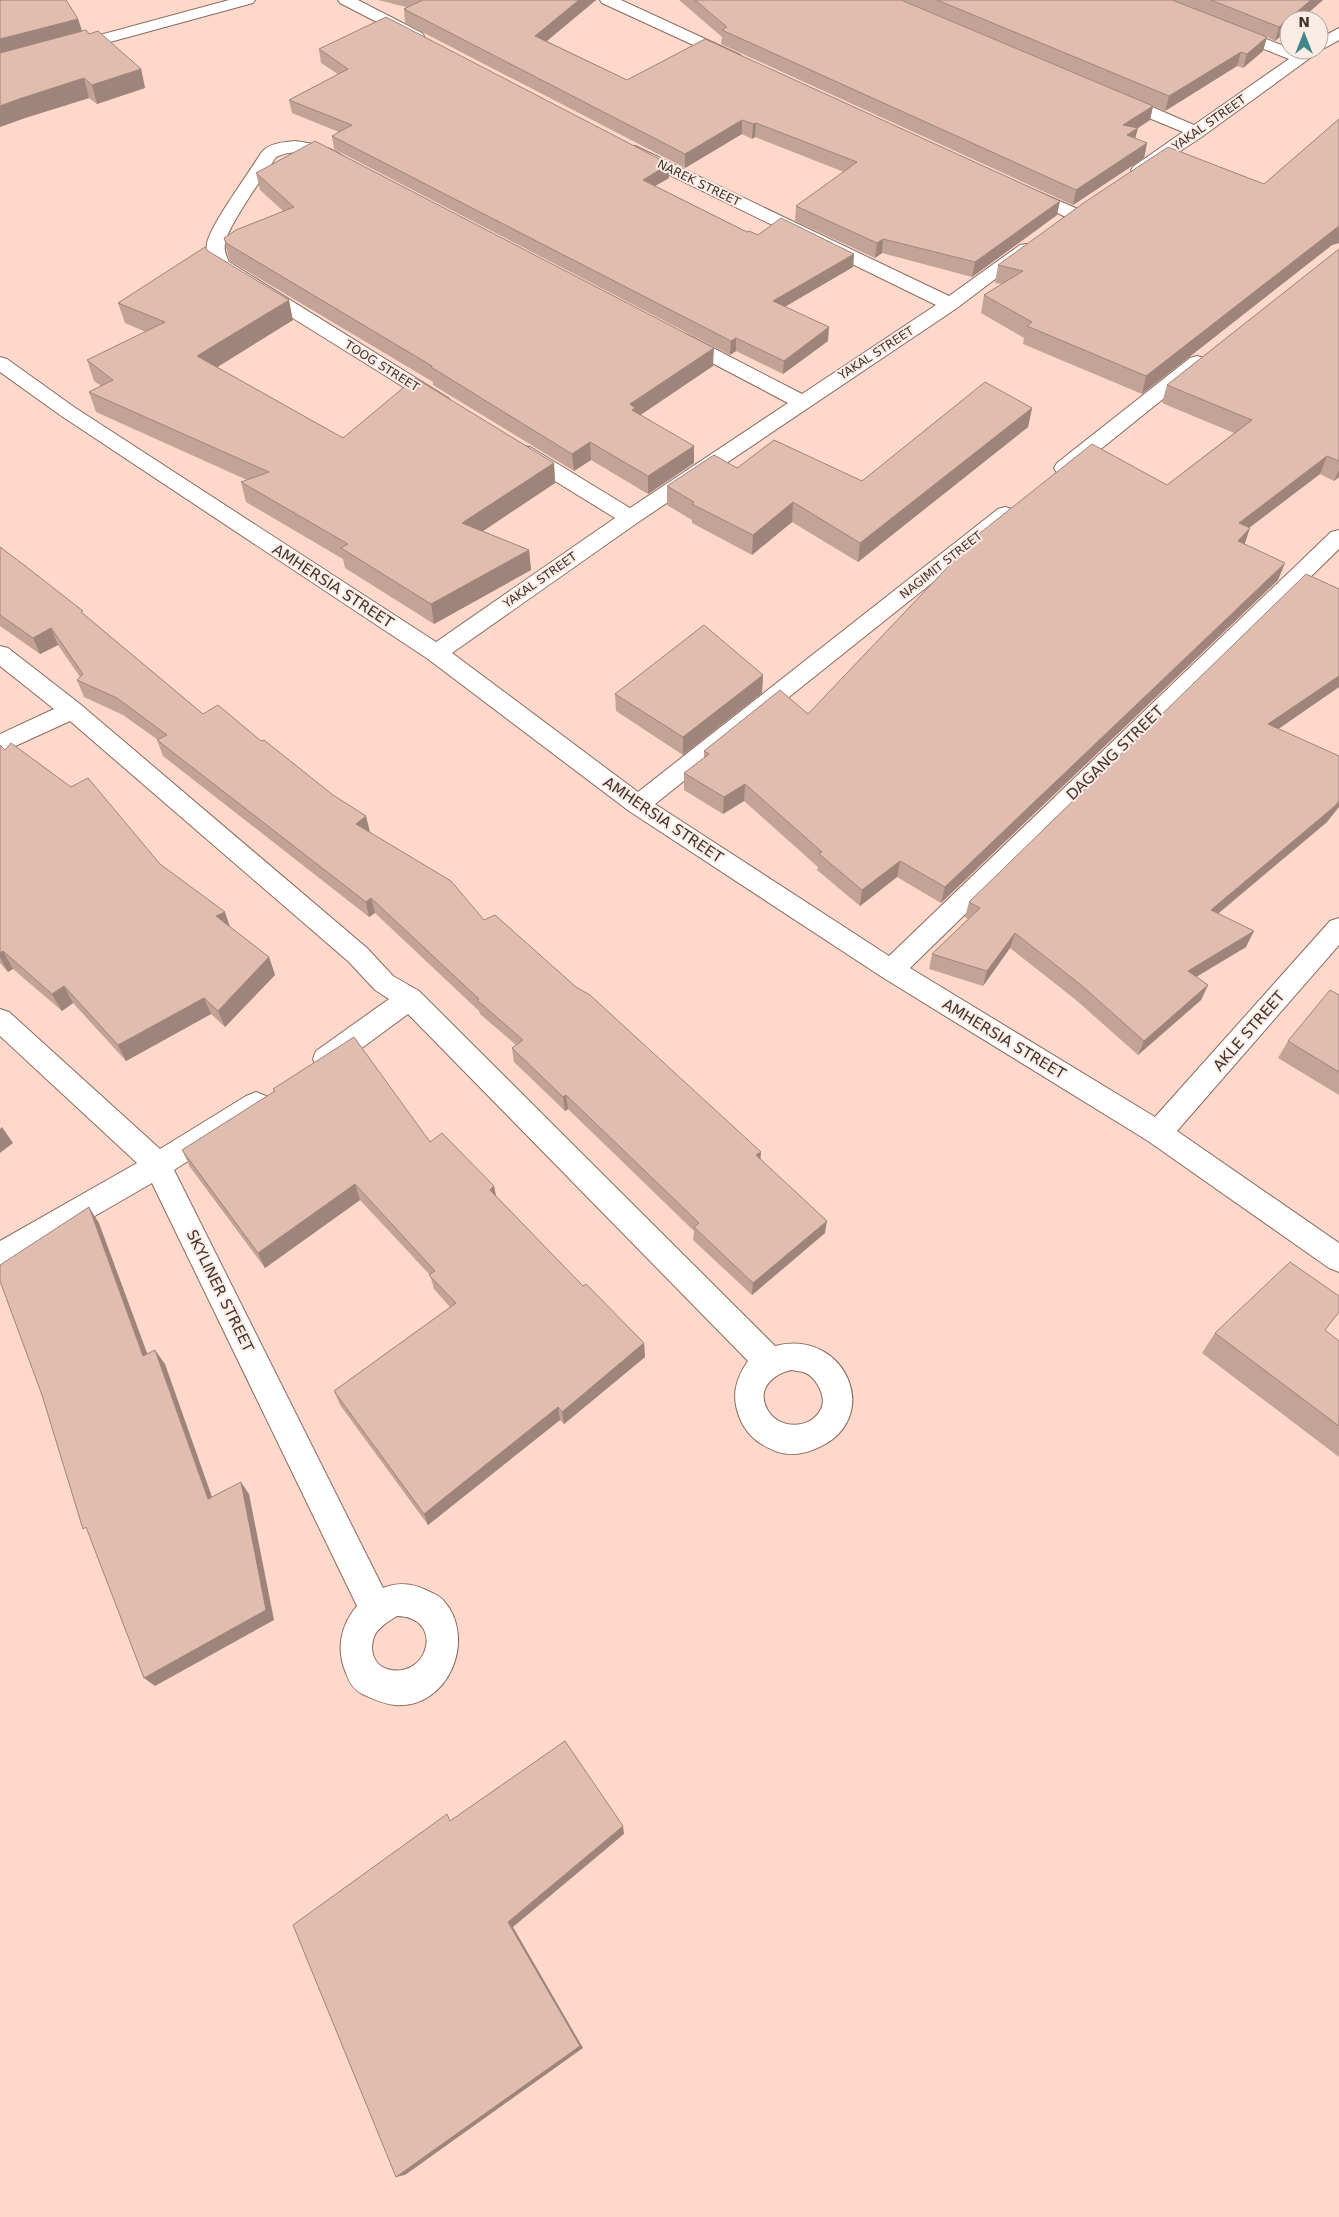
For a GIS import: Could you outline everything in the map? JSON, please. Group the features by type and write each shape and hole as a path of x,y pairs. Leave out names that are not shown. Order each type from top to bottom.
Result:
{"street":[{"path":"0,67 247,0"},
{"path":"346,0 432,45"},
{"path":"608,0 751,66"},
{"path":"1213,24 1279,45"},
{"name":"YAKAL STREET","path":"1123,181 1197,132 1299,60"},
{"path":"1105,93 1197,132"},
{"name":"NAREK STREET","path":"622,144 683,176 950,304"},
{"name":"TOOG STREET","path":"355,170 320,152 295,145 278,148 270,153 223,227 216,243 216,254 221,265 454,410"},
{"path":"1011,185 1058,225"},
{"name":"YAKAL STREET","path":"436,653 630,518 950,304 1090,203"},
{"path":"662,329 802,402"},
{"path":"1051,478 1214,348"},
{"name":"AMHERSIA STREET","path":"0,363 75,416 436,653 638,805 891,970 1158,1133 1339,1259"},
{"path":"504,441 630,518"},
{"name":"NAGIMIT STREET","path":"638,805 1020,503"},
{"name":"DAGANG STREET","path":"891,970 1339,537"},
{"path":"0,654 72,710 358,955 384,983 410,999 770,1362"},
{"path":"0,744 72,710"},
{"name":"AKLE STREET","path":"1158,1133 1339,928"},
{"path":"307,1071 332,1056 410,999"},
{"name":"SKYLINER STREET","path":"0,1020 158,1165 376,1610"},
{"path":"0,1256 158,1165 274,1092"}],"building":[{"path":"0,0 66,0 78,19 0,39"},
{"path":"423,0 579,0 535,36 627,80 705,39 1060,201 975,262 883,239 877,243 796,206 857,162 756,123 753,124 742,120 685,154 404,9"},
{"path":"695,0 901,0 1153,106 1123,125 1138,128 1127,135 1147,143 1076,190 722,30 727,27"},
{"path":"937,0 1172,0 1267,37 1247,54 1241,52 1169,96"},
{"path":"1211,0 1311,0 1299,10 1279,10 1279,27"},
{"path":"386,17 669,164 643,180 747,232 758,235 781,218 854,254 773,301 829,327 784,361 736,338 731,341 332,136 352,125 289,100 348,69 319,49"},
{"path":"86,30 89,34 98,31 141,69 92,85 84,78 0,106 0,53"},
{"path":"1339,119 1339,226 1146,376 1027,326 1032,322 984,295 1023,271 998,265 1085,202 1168,147 1264,184"},
{"path":"315,141 714,348 630,404 635,408 632,410 694,446 648,476 590,442 572,454 432,366 226,243 224,238 236,230 294,207 256,173"},
{"path":"205,247 208,251 289,300 197,356 343,438 415,378 554,463 462,523 529,550 431,604 341,548 348,544 241,482 269,472 89,392 113,380 87,360 165,322 118,303"},
{"path":"1339,249 1339,461 1327,456 1239,523 1250,528 1238,541 1285,563 945,887 900,861 862,890 819,854 822,852 745,784 724,797 684,773 709,754 704,751 780,690 808,714 980,533 1092,444 1167,485 1252,420 1167,385"},
{"path":"985,382 1032,408 860,543 793,502 753,535 692,504 694,502 667,486 714,455 737,468 774,440 862,481"},
{"path":"0,547 83,611 81,612 203,714 218,705 261,741 264,740 333,795 366,816 356,824 451,881 484,920 495,915 576,987 590,995 761,1152 756,1155 827,1221 753,1283 694,1227 699,1223 566,1095 563,1097 512,1048 523,1040 477,1000 479,999 371,898 366,902 157,740 167,735 117,698 77,680 83,674 51,628 33,638 0,615"},
{"path":"1306,574 1339,589 1339,676 1268,724 1339,756 1339,801 1211,910 1254,931 1188,971 1208,985 1144,1041 1081,985 1015,933 987,971 932,954 980,908 969,902"},
{"path":"704,625 763,675 683,737 615,694"},
{"path":"11,743 71,787 88,778 160,864 225,912 216,916 269,957 218,1011 204,998 118,1045 64,986 52,994 3,951 0,953 0,745 5,750"},
{"path":"1330,990 1339,995 1339,1072 1288,1041"},
{"path":"354,1037 430,1142 442,1133 494,1186 490,1190 583,1286 586,1284 644,1343 562,1412 558,1407 424,1514 334,1391 456,1303 429,1275 435,1271 355,1184 258,1253 182,1150 275,1091 273,1089"},
{"path":"89,1207 143,1356 155,1350 208,1499 241,1482 266,1610 144,1678 86,1527 83,1529 42,1395 0,1281 0,1265"},
{"path":"1290,1262 1339,1296 1339,1312 1325,1330 1339,1341 1339,1426 1215,1333"},
{"path":"565,1741 623,1826 508,1922 580,2046 396,2177 293,1925 447,1814 450,1821"}]}
